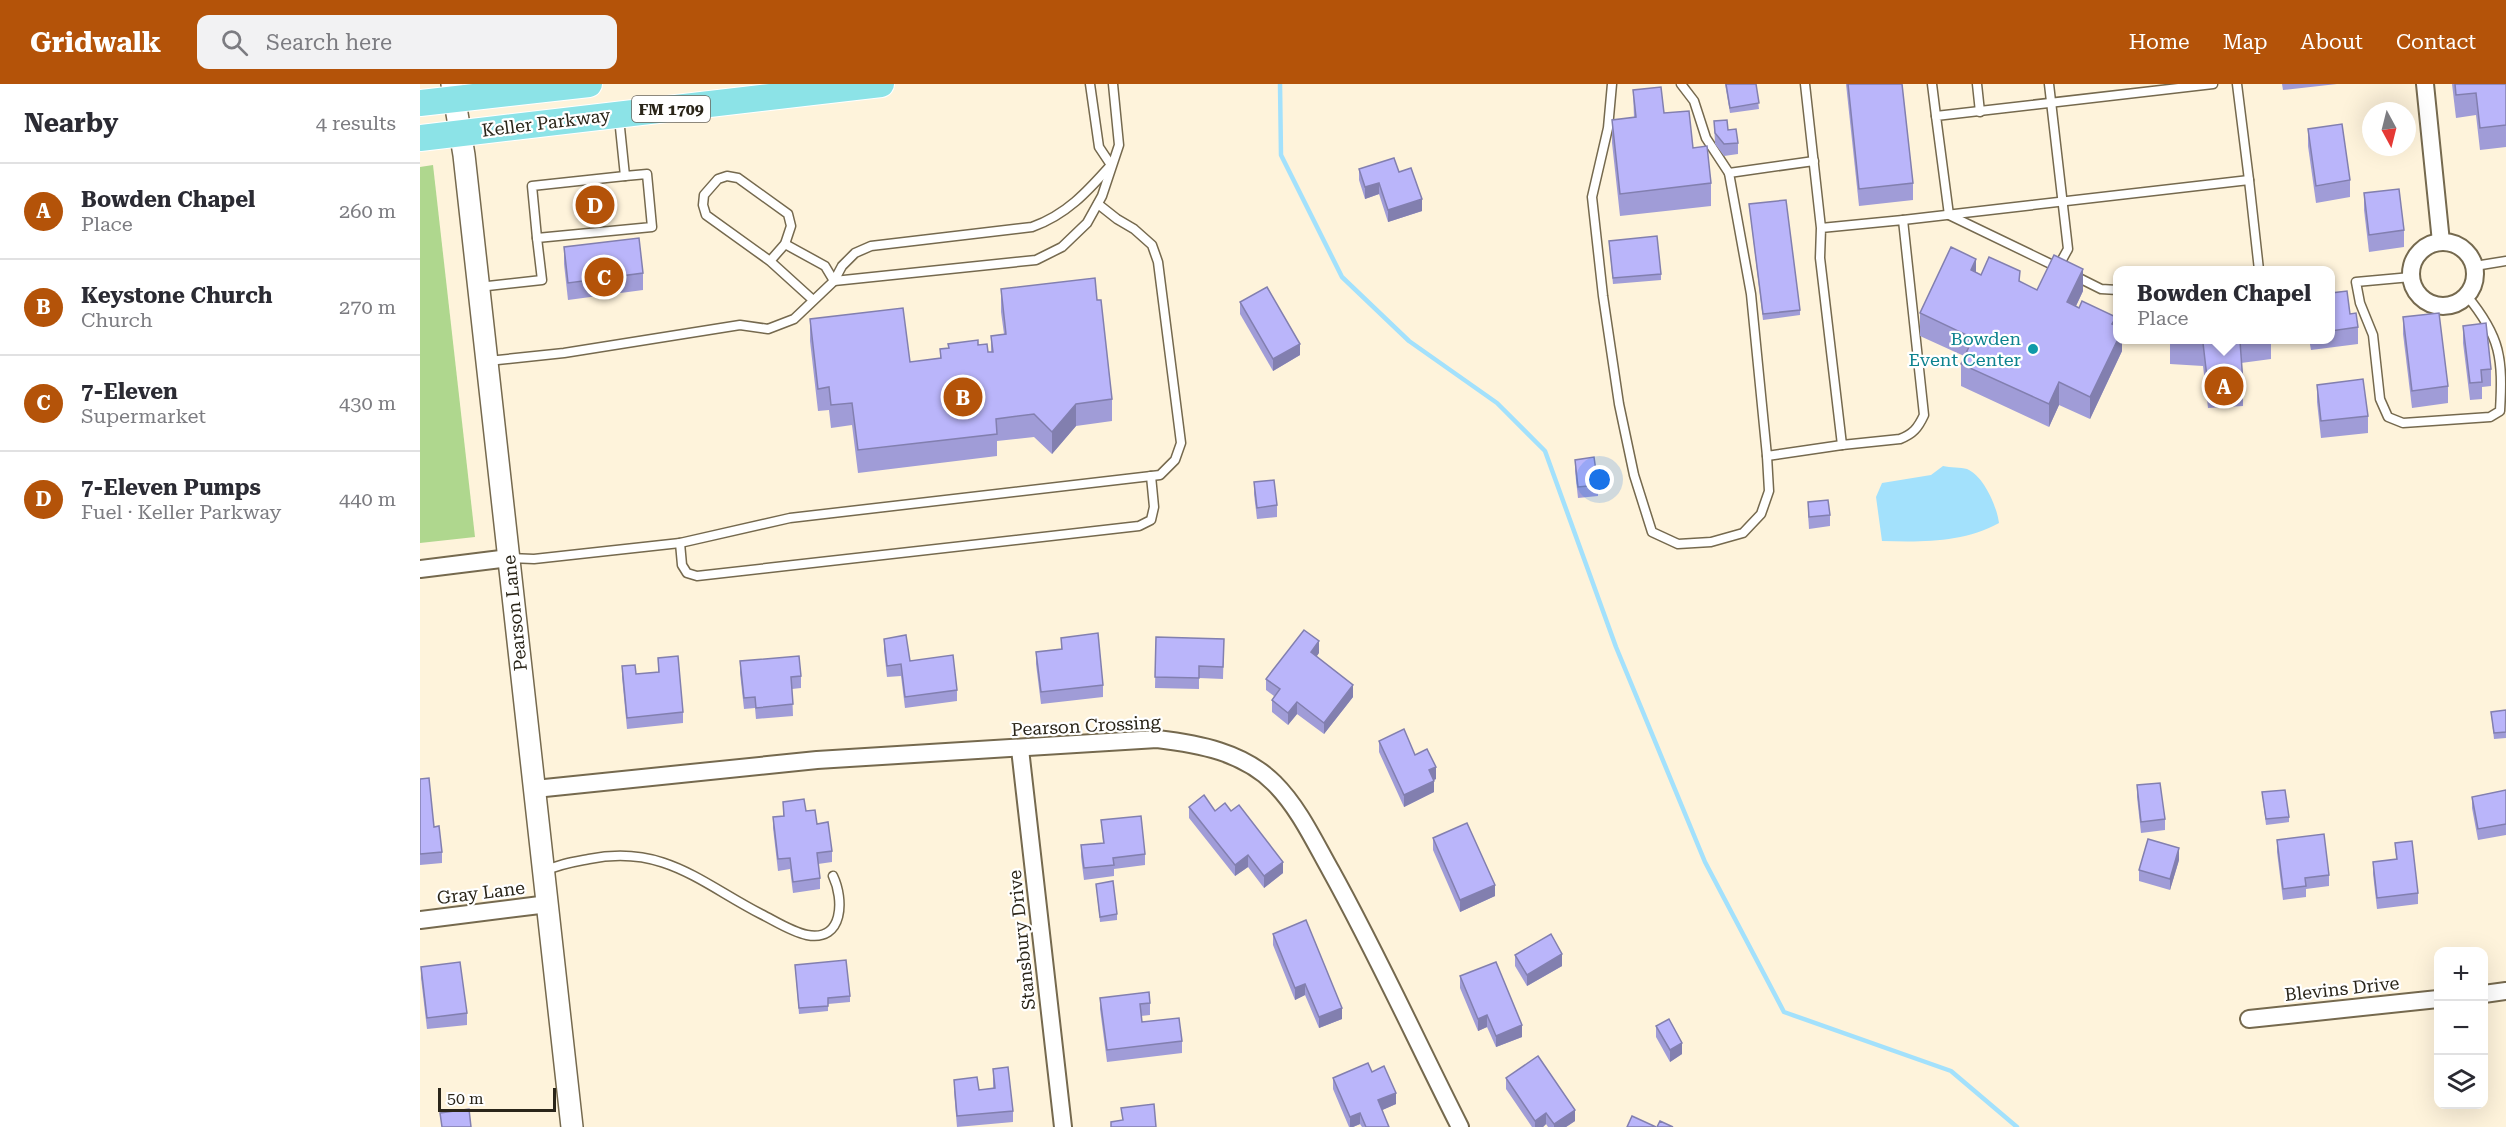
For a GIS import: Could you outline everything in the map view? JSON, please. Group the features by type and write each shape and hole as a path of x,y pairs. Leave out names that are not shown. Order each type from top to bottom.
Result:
{"main road":[{"name":"Keller Parkway","path":"420,103 452,92 590,84"},
{"name":"Keller Parkway","path":"460,133 881,84"},
{"name":"FM 1709","path":"420,138 460,133"}],"street":[{"path":"2425,84 2441,242"},
{"name":"Pearson Lane","path":"452,92 460,133 487,361 572,1127"},
{"path":"2441,242 2456,244 2468,253 2475,266 2475,282 2468,296 2457,304 2445,307 2433,305 2422,299 2414,289 2411,277 2412,264 2419,253 2429,245 2441,242"},
{"path":"420,569 509,558"},
{"name":"Pearson Crossing","path":"535,789 817,760 1157,740 1187,742 1210,747 1244,762 1274,783 1301,818 1353,910 1460,1127"},
{"name":"Stansbury Drive","path":"1020,749 1063,1127"},
{"name":"Gray Lane","path":"420,920 548,904"},
{"path":"2488,993 2506,991"},
{"name":"Blevins Drive","path":"2249,1019 2434,1000"}],"lane":[{"path":"1090,84 1100,147 1111,165"},
{"path":"834,281 1036,260 1062,247 1087,224 1098,204 1119,145 1113,84"},
{"path":"1612,84 1608,128 1592,196 1603,296 1619,404 1634,475 1652,532 1678,544 1711,542 1743,533 1761,514 1769,491 1751,294 1729,172 1706,138 1694,101 1681,84"},
{"path":"1805,84 1821,228 1820,258 1842,445"},
{"path":"1932,84 1949,215"},
{"path":"1977,84 1980,112"},
{"path":"2049,84 2068,249 2058,267"},
{"path":"1936,116 2213,84"},
{"path":"2237,84 2259,266"},
{"path":"619,115 625,176"},
{"path":"1729,172 1814,161"},
{"path":"487,361 564,353 740,325 768,329 794,319 834,281 842,266 855,253 871,246 1032,227 1051,220 1081,199 1111,165"},
{"path":"478,287 542,280 537,238 532,186 646,174 652,227 537,238"},
{"path":"770,261 785,244 791,226 788,214 738,178 728,176 718,179 704,195 703,205 706,215 770,261 813,300"},
{"path":"1821,228 2249,180"},
{"path":"509,558 534,559 680,543 790,518 1160,475 1175,460 1180,443 1158,262 1152,245 1134,229 1098,204"},
{"path":"1949,215 2101,289 2113,290"},
{"path":"1767,456 1900,439 1915,431 1924,415 1903,220"},
{"path":"785,244 825,266 834,281"},
{"path":"2475,266 2506,261"},
{"path":"2411,277 2356,282 2360,303 2373,335 2380,399 2388,417 2403,423 2490,417 2500,411 2502,378 2496,339 2482,314 2468,296"},
{"path":"680,543 682,565 687,573 697,576 1139,526 1151,520 1153,514 1151,476"},
{"path":"544,872 555,866 602,856 632,856 659,861 684,869 748,908 808,936 824,934 835,926 840,913 840,899 833,876"}],"green space":[{"path":"433,165 475,537 420,543 420,167"}],"water":[{"path":"1943,466 1967,469 1979,478 1996,509 1999,523 1985,530 1956,538 1927,541 1882,541 1876,497 1882,483 1931,475"}],"building":[{"path":"1726,84 1756,84 1759,103 1730,108"},
{"path":"1848,84 1902,84 1913,183 1859,189"},
{"path":"2455,84 2506,84 2506,125 2480,128 2476,93 2456,95"},
{"path":"1661,87 1664,113 1689,111 1693,148 1707,146 1711,183 1620,194 1612,120 1636,117 1633,90"},
{"path":"1727,120 1728,130 1736,129 1738,143 1724,144 1715,133 1714,121"},
{"path":"2342,124 2350,180 2316,186 2308,129"},
{"path":"1394,158 1399,172 1411,168 1422,199 1388,210 1379,183 1365,187 1359,169"},
{"path":"2399,189 2404,230 2369,235 2364,193"},
{"path":"1786,200 1800,310 1763,314 1749,204"},
{"path":"1657,236 1661,274 1613,278 1609,241"},
{"path":"639,238 643,273 568,283 564,247"},
{"name":"Bowden Event Center","path":"1951,247 1976,259 1971,270 1981,275 1989,257 2020,271 2019,281 2037,290 2054,255 2083,269 2067,302 2079,308 2082,301 2113,316 2113,344 2116,344 2090,397 2059,382 2049,404 1961,364 1973,338 1920,313"},
{"path":"1095,278 1097,300 1101,300 1112,399 1076,404 1052,432 1034,414 996,419 997,434 858,450 852,403 831,405 829,387 818,389 810,319 903,308 910,362 941,358 940,349 949,348 948,344 978,340 978,345 987,344 988,352 993,352 991,336 1006,334 1001,289"},
{"path":"1267,287 1300,344 1273,359 1240,302"},
{"path":"2347,291 2350,314 2356,313 2358,327 2335,330 2335,292"},
{"path":"2439,313 2448,386 2412,391 2403,317"},
{"path":"2486,323 2491,369 2481,370 2482,382 2470,383 2463,326"},
{"path":"2203,344 2240,344 2243,383 2208,386"},
{"path":"2363,379 2368,416 2321,421 2317,385"},
{"path":"1594,457 1598,485 1578,487 1575,460"},
{"path":"1274,480 1277,505 1257,508 1254,482"},
{"path":"1828,500 1830,515 1809,517 1808,502"},
{"path":"1304,630 1319,641 1311,652 1353,685 1324,723 1297,702 1288,713 1272,700 1280,689 1266,679"},
{"path":"1098,633 1103,685 1041,692 1036,652 1062,649 1061,638"},
{"path":"906,635 910,661 953,655 957,690 905,697 901,664 887,666 884,639"},
{"path":"1156,637 1224,639 1223,667 1199,666 1199,678 1155,677"},
{"path":"678,656 683,712 627,718 622,666 635,665 636,674 659,672 658,658"},
{"path":"799,656 801,676 791,677 793,704 756,708 755,697 744,698 740,661"},
{"path":"2506,710 2506,732 2494,733 2491,712"},
{"path":"1404,729 1415,755 1427,749 1436,767 1429,770 1434,781 1404,795 1379,741"},
{"path":"429,778 434,827 439,826 442,852 420,854 420,779"},
{"path":"2160,783 2165,819 2141,822 2137,785"},
{"path":"2285,790 2289,817 2266,819 2262,792"},
{"path":"2506,790 2506,824 2478,829 2472,797"},
{"path":"1204,795 1215,811 1225,803 1231,811 1239,805 1283,862 1264,876 1248,855 1235,865 1189,807"},
{"path":"804,799 806,811 815,810 817,824 828,822 832,851 817,853 820,878 793,882 790,858 778,859 773,817 784,816 783,802"},
{"path":"1141,816 1145,854 1113,858 1114,865 1084,868 1081,845 1104,843 1101,820"},
{"path":"1467,823 1495,885 1460,900 1433,838"},
{"path":"2324,834 2329,875 2305,878 2306,886 2283,889 2277,840"},
{"path":"2148,839 2179,848 2170,879 2139,870"},
{"path":"2412,841 2418,893 2377,898 2373,862 2397,859 2395,843"},
{"path":"1113,881 1117,914 1100,917 1096,884"},
{"path":"1306,920 1342,1008 1319,1017 1305,984 1295,988 1273,934"},
{"path":"1551,934 1562,954 1527,975 1515,955"},
{"path":"846,960 850,996 828,998 828,1006 799,1008 795,965"},
{"path":"460,962 467,1013 427,1018 421,967"},
{"path":"1496,962 1522,1025 1496,1036 1487,1015 1478,1019 1460,976"},
{"path":"1149,992 1150,1003 1140,1004 1142,1022 1179,1018 1182,1041 1107,1050 1100,998"},
{"path":"1669,1019 1682,1043 1670,1050 1656,1026"},
{"path":"1538,1056 1575,1110 1554,1124 1546,1113 1535,1121 1506,1078"},
{"path":"1368,1063 1372,1072 1384,1066 1396,1093 1378,1100 1389,1127 1366,1127 1360,1113 1350,1117 1333,1078"},
{"path":"1008,1067 1013,1111 957,1116 954,1080 977,1077 979,1090 995,1088 993,1069"},
{"path":"1154,1104 1156,1127 1111,1127 1111,1122 1123,1120 1121,1108"},
{"path":"469,1109 471,1127 442,1127 440,1113"},
{"path":"1632,1116 1656,1127 1627,1127"},
{"path":"1660,1121 1673,1127 1657,1127"}],"waterway":[{"path":"1280,84 1281,155 1342,277 1409,341 1497,403 1545,451 1616,647 1705,862 1784,1012 1951,1071 2017,1127"}],"place":[{"name":"7-Eleven Pumps","path":"595,205"},
{"name":"7-Eleven","path":"604,277"},
{"name":"Bowden Event Center","path":"2033,349"},
{"name":"Bowden Chapel","path":"2224,386"},
{"name":"Keystone Church","path":"963,397"}]}
